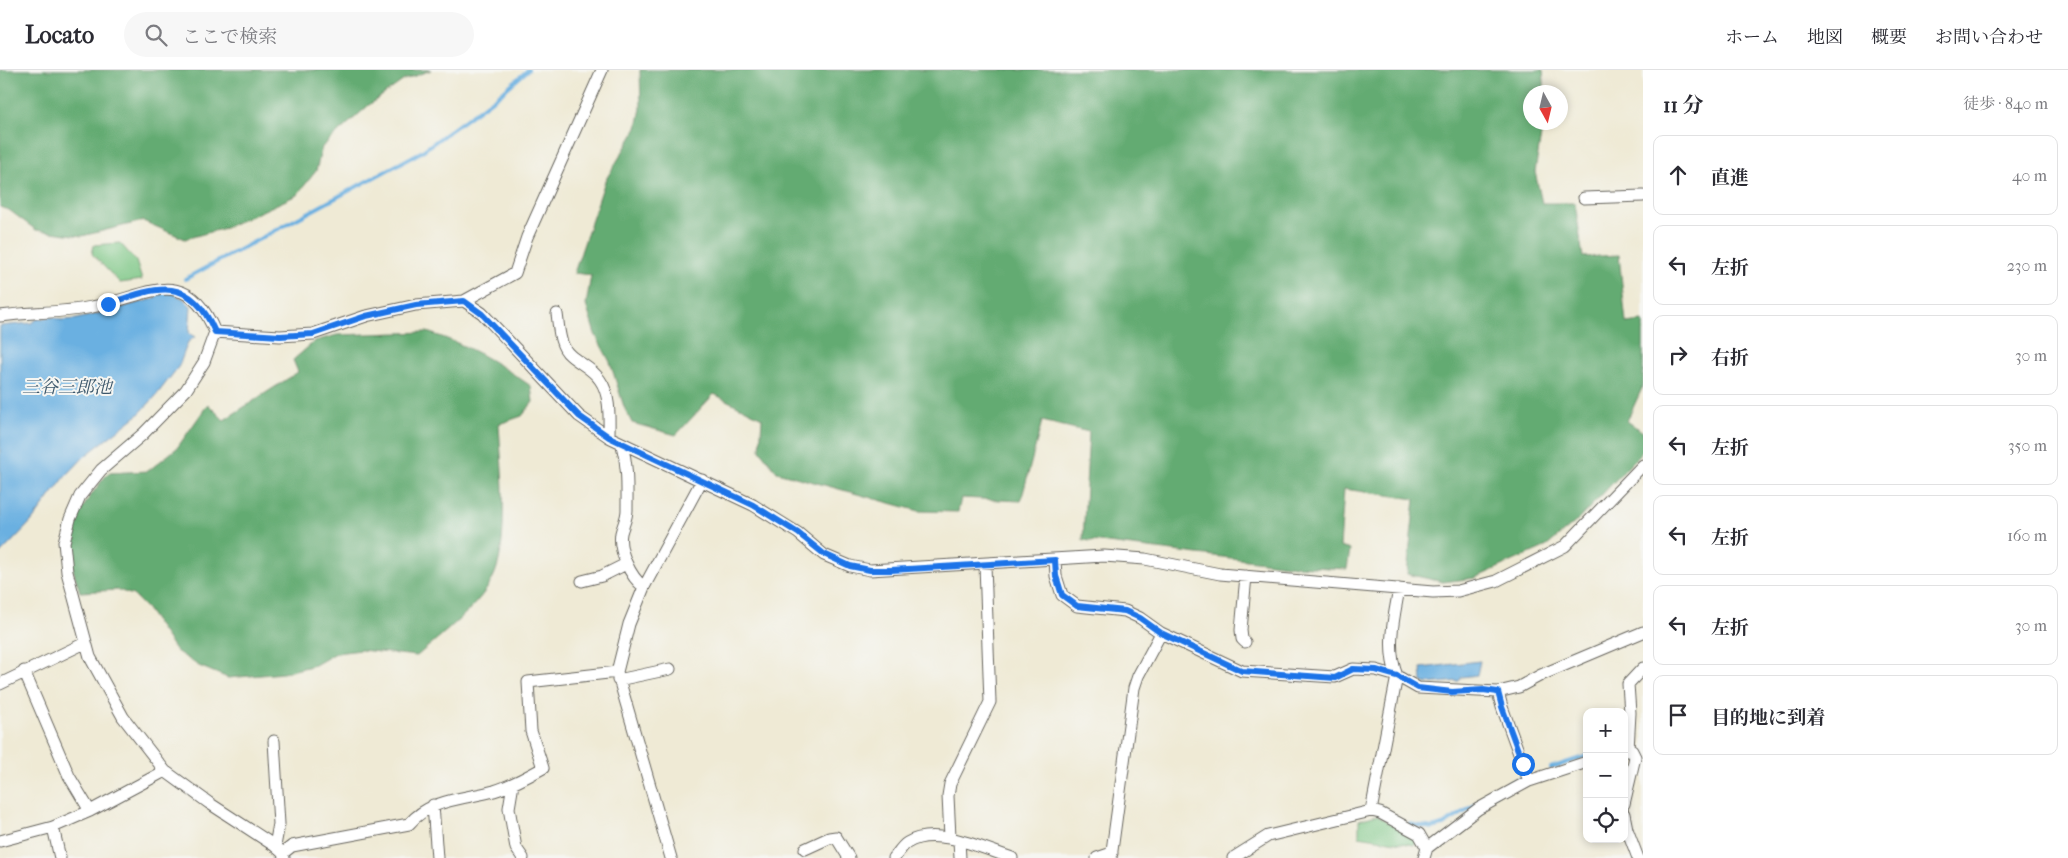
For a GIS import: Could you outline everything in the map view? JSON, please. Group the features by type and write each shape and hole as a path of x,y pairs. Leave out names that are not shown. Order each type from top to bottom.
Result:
{"street":[{"path":"215,332 280,336 313,334 366,316 416,305 464,301 515,274 527,237 602,70"},
{"path":"1584,198 1643,196"},
{"path":"0,316 92,307 142,292 171,290 187,294 203,307 215,332 204,362 186,390 143,434 101,470 80,496 70,519 64,542 67,572 90,657 123,717 165,771 281,852"},
{"path":"464,301 482,314 579,416 609,437 622,445 753,505 798,533 824,554 850,566 870,570 1104,556 1145,559 1220,574 1433,592 1458,591 1496,581 1566,546 1643,465"},
{"path":"557,314 561,339 568,354 586,366 601,381 607,402 609,437"},
{"path":"622,445 628,480 627,513 621,534 626,564 636,581 644,587"},
{"path":"671,858 618,676 628,624 644,587 702,480"},
{"path":"1055,560 1056,576 1062,595 1077,606 1125,611 1140,618 1161,633 1242,671 1335,678 1353,669 1376,670 1397,676 1418,688 1452,692 1483,690 1498,692 1519,687 1541,675 1643,632"},
{"path":"582,581 602,576 626,564"},
{"path":"960,858 948,796 950,784 990,702 985,564"},
{"path":"1245,642 1242,638 1241,630 1246,576"},
{"path":"1372,811 1397,676 1392,664 1391,645 1399,589"},
{"path":"1097,858 1111,855 1134,688 1138,676 1161,633"},
{"path":"0,684 85,643"},
{"path":"1628,708 1628,684 1643,668"},
{"path":"281,852 292,846 409,824 415,817 433,806 495,791 543,768 531,731 528,682 618,676 670,669"},
{"path":"24,671 69,776 90,811"},
{"path":"1498,692 1528,777"},
{"path":"274,741 281,852"},
{"path":"1626,798 1635,765 1635,757 1628,747"},
{"path":"1233,858 1268,836 1372,811 1380,812 1419,834 1426,853 1478,809 1528,777 1583,763"},
{"path":"0,841 53,827 90,811 165,771"},
{"path":"513,784 509,808 516,848 523,858"},
{"path":"433,806 437,858"},
{"path":"53,827 60,858"},
{"path":"1628,832 1638,858"},
{"path":"805,849 829,838 836,837 849,858"},
{"path":"894,858 906,843 917,839 955,839 1012,858"}],"green space":[{"path":"0,70 431,70 404,80 369,105 322,147 316,171 297,195 225,228 185,239 143,221 82,236 36,230 9,210 0,207"},
{"path":"640,70 1543,70 1544,85 1523,85 1523,130 1542,130 1535,172 1542,203 1575,203 1583,257 1619,255 1626,323 1643,321 1643,386 1627,421 1643,432 1643,451 1578,520 1547,546 1475,578 1443,582 1407,574 1415,499 1344,489 1340,547 1350,550 1347,569 1296,566 1083,540 1089,432 1042,421 1021,501 961,498 958,512 919,511 777,472 760,450 762,418 714,394 676,435 632,423 624,407 610,362 595,334 586,305 591,275 574,273 605,181 637,128 641,108"},
{"path":"120,243 136,261 142,280 120,283 92,254 94,245"},
{"path":"427,332 468,348 518,377 531,386 533,402 522,416 499,424 503,482 503,526 498,565 492,580 478,600 417,656 361,650 336,653 315,665 283,673 228,678 199,666 176,651 147,609 133,595 118,590 80,592 71,561 71,536 86,503 108,473 148,471 177,448 208,404 224,420 298,372 293,360 315,341 337,335"},
{"path":"1377,815 1418,841 1414,845 1359,836 1359,820"}],"water":[{"name":"三谷三郎池","path":"166,290 184,299 191,306 189,333 195,337 188,342 179,366 139,414 85,456 65,477 31,522 0,554 0,326 31,323 37,319 53,317 61,320 77,319 153,299"},
{"path":"1480,661 1477,675 1462,677 1459,681 1427,684 1422,682 1421,668"}],"waterway":[{"path":"185,279 421,152 499,95 528,70"},
{"path":"1633,745 1641,754 1640,760"},
{"path":"1551,768 1583,757"},
{"path":"1409,824 1432,828 1443,825 1514,781 1526,777"}],"route":[{"path":"108,304 142,292 171,290 187,294 196,300 203,307 215,332 239,335 280,336 313,334 366,316 416,305 464,301 482,314 579,416 609,437 622,445 753,505 798,533 824,554 850,566 870,570 891,570 1055,560 1056,576 1062,595 1077,606 1125,611 1140,618 1161,633 1242,671 1335,678 1353,669 1376,670 1397,676 1418,688 1452,692 1483,690 1498,692 1523,764"}]}
